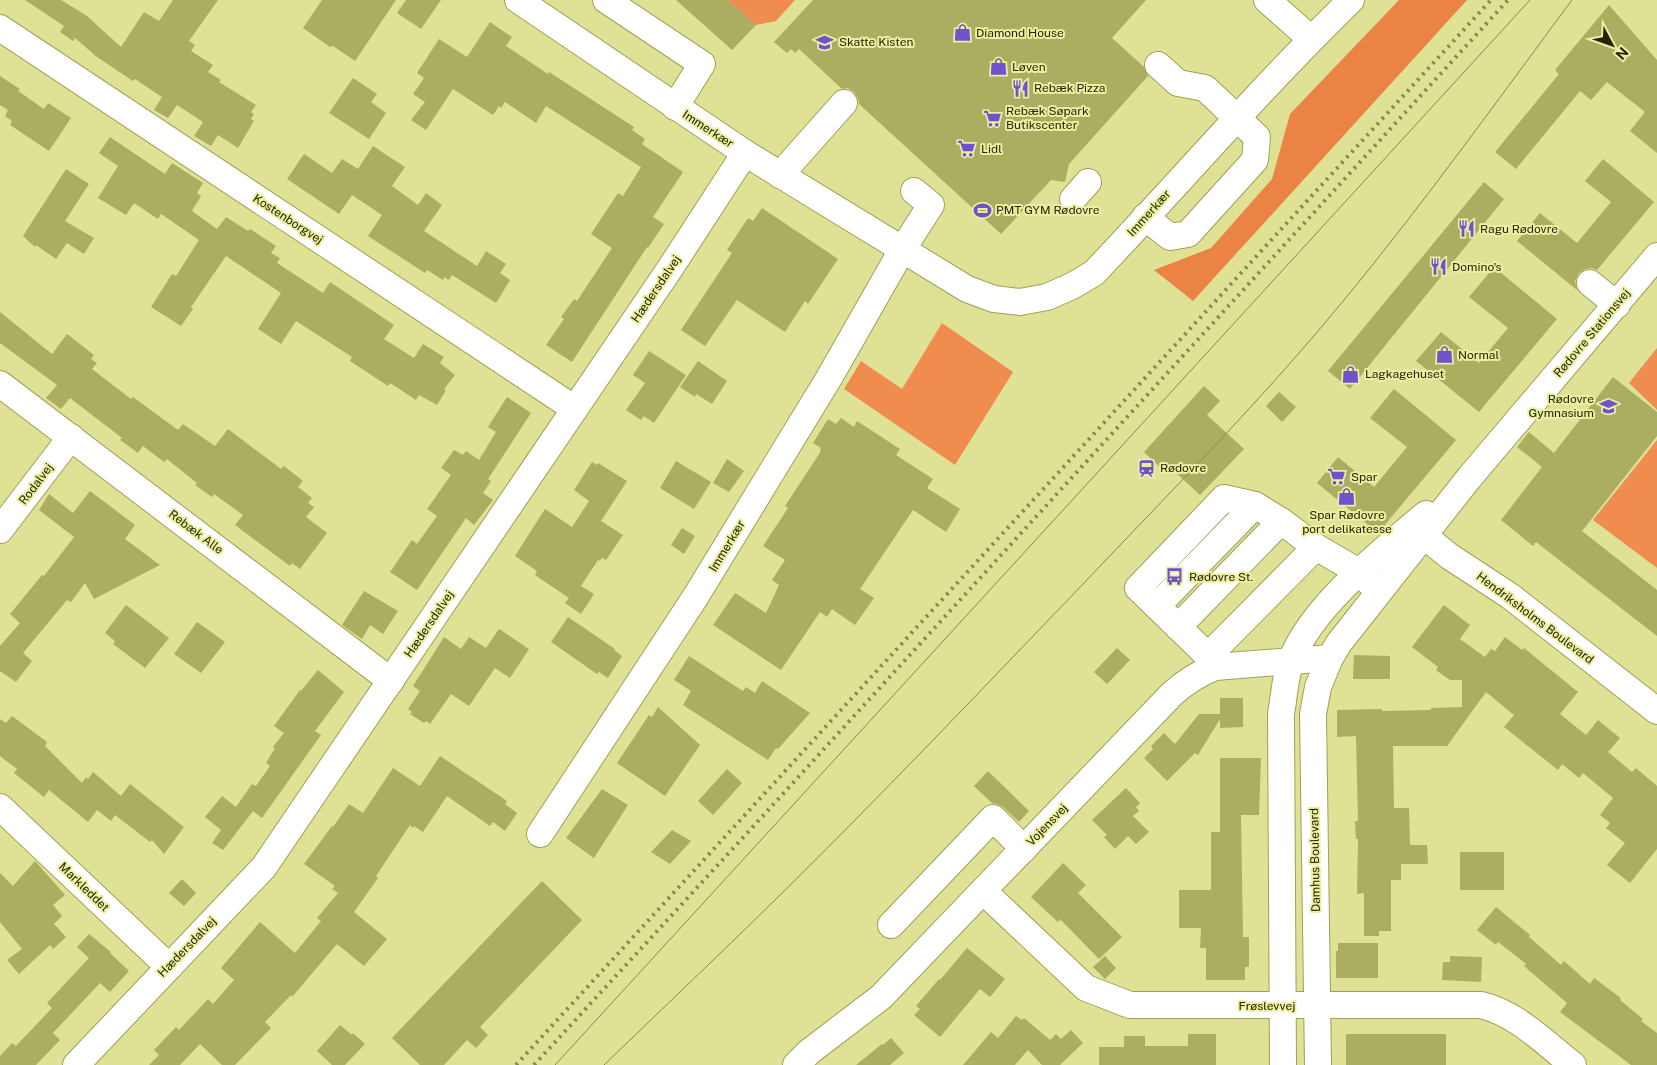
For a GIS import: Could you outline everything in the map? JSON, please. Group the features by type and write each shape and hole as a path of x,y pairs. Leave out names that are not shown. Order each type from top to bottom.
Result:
{"street":[{"name":"Immerkær","path":"518,0 745,153 902,250 967,289 994,299 1020,302 1047,297 1072,286 1094,273 1236,118 1351,0"},
{"path":"606,0 702,64 675,107"},
{"path":"1267,0 1311,39"},
{"name":"Kostenborgvej","path":"0,28 575,409"},
{"path":"1145,217 1170,237 1188,234 1255,160 1257,137 1204,88 1178,84 1158,65"},
{"path":"780,175 844,104"},
{"name":"Hædersdalvej","path":"76,1065 264,867 671,267 745,153"},
{"path":"902,250 931,205 914,191"},
{"name":"Immerkær","path":"540,834 696,596 829,378 902,250"},
{"name":"Rødovre Stationsvej","path":"1330,658 1339,643 1378,592 1418,531 1469,478 1657,256"},
{"path":"1590,283 1617,305"},
{"name":"Rebæk Alle","path":"0,384 391,681"},
{"name":"Rodalvej","path":"0,530 71,437"},
{"path":"1316,548 1211,662 1138,588 1224,498 1256,505 1281,521 1316,548 1360,572 1378,592"},
{"path":"1178,627 1281,521"},
{"name":"Rødovre Stationsvej","path":"1291,662 1306,634 1322,612 1360,572 1418,531"},
{"name":"Hendriksholms Boulevard","path":"1418,531 1449,556 1510,596 1657,711"},
{"name":"Vojensvej","path":"796,1065 808,1052 881,997 1172,694 1211,662 1291,662 1330,658"},
{"name":"Damhus Boulevard","path":"1318,1065 1313,714 1318,687 1330,658"},
{"path":"1283,1065 1281,714 1291,662"},
{"name":"Markleddet","path":"0,807 169,967"},
{"path":"891,925 993,818 1024,849"},
{"name":"Frøslevvej","path":"983,891 1086,988 1130,1005 1480,1005 1494,1008 1506,1014 1573,1065"}],"shaded area":[{"path":"728,0 795,0 776,21 756,25"},
{"path":"1399,0 1467,0 1193,301 1154,270 1211,248 1272,179 1290,114"},
{"path":"942,323 1013,372 955,465 844,389 861,361 902,389"},
{"path":"1657,348 1657,410 1629,383"},
{"path":"1657,440 1657,568 1593,520"}],"building":[{"path":"25,0 61,0 87,16 121,47 144,12 159,21 173,0 218,0 189,41 195,45 191,51 213,65 208,72 221,80 219,82 256,105 251,112 254,114 251,119 254,121 238,148 218,135 211,146 194,136 203,122 177,105 168,118 154,110 162,97 135,79 133,81 97,57 75,38 73,41 60,32 64,26"},
{"path":"322,0 396,0 355,61 333,46 330,47 303,28"},
{"path":"406,0 441,0 421,29 397,13"},
{"path":"676,0 728,0 756,25 732,50"},
{"name":"Rebæk Søpark Butikscenter","path":"813,0 1146,0 1112,38 1144,67 1148,76 1069,164 1065,182 1051,180 1001,234 859,104 854,92 847,88 842,89 799,49 795,53 791,49 787,53 774,42"},
{"path":"1609,5 1657,60 1657,153 1630,131 1645,112 1607,82 1591,100 1580,91 1516,169 1495,152 1559,74 1555,70"},
{"path":"490,22 512,37 506,46 634,127 632,130 645,139 642,144 683,172 653,217 664,224 572,362 546,345 564,319 561,317 574,299 577,301 612,248 591,234 618,193 623,196 641,167 546,106 536,123 505,102 501,108 499,106 493,115 453,89 426,130 411,120 425,102 413,94 424,78 417,73 439,39 467,57"},
{"path":"0,76 20,89 18,91 44,109 48,103 71,118 49,151 10,125 12,121 5,116 8,110 0,105"},
{"path":"353,78 377,94 371,102 386,113 369,139 329,113"},
{"path":"110,137 165,174 172,163 203,183 197,193 201,196 192,211 217,229 226,217 248,231 250,229 276,246 271,253 280,258 277,263 323,293 330,282 394,325 384,339 414,358 423,344 444,357 440,363 455,375 444,389 446,390 437,405 419,395 416,400 390,383 388,386 350,361 352,357 296,321 281,344 258,329 281,293 226,256 191,307 193,309 181,326 151,307 172,274 176,276 199,240 161,214 158,219 134,203 126,215 98,198 118,166 99,153"},
{"path":"373,146 405,167 392,186 418,205 426,193 442,205 424,231 477,266 486,251 506,264 500,273 510,280 496,303 452,275 449,280 444,277 443,280 427,270 425,273 368,236 382,215 352,195 339,214 287,179 304,154 332,173 342,159 358,169"},
{"path":"1603,159 1654,202 1597,270 1592,268 1585,269 1579,273 1575,281 1577,290 1517,241 1540,213 1577,243 1611,202 1585,181"},
{"path":"66,169 89,184 65,221 94,238 84,254 67,243 56,259 36,245 35,247 23,236"},
{"path":"1484,182 1504,199 1350,389 1328,371"},
{"path":"762,208 838,259 808,304 805,301 785,332 737,300 705,346 681,330 732,253 727,250 748,218 753,221"},
{"path":"1494,267 1557,319 1479,412 1416,361 1441,332 1479,363 1508,328 1469,297"},
{"path":"0,312 52,354 67,334 94,355 91,359 97,363 92,369 131,399 133,397 178,430 183,424 215,446 228,429 281,469 284,466 303,481 298,487 312,498 308,503 314,507 306,517 327,533 300,569 292,563 290,566 235,525 243,515 214,494 212,497 195,485 197,483 167,459 164,462 143,446 138,453 120,440 122,438 70,398 61,409 46,398 57,385 0,343"},
{"path":"649,351 686,375 654,423 644,416 641,420 626,410 645,383 633,375"},
{"path":"698,361 727,381 712,404 696,394 695,397 680,387"},
{"path":"1613,377 1657,412 1657,436 1582,531 1657,590 1657,636 1536,542 1533,546 1501,520 1542,467 1517,447 1529,432 1554,453"},
{"path":"1204,386 1220,401 1207,415 1244,449 1200,495 1171,468 1166,473 1144,452"},
{"path":"1394,389 1456,440 1378,533 1317,483 1338,457 1374,487 1407,447 1370,418"},
{"path":"1279,392 1296,407 1282,422 1266,406"},
{"path":"507,397 531,413 488,479 491,481 483,493 493,500 474,525 466,518 417,590 390,572 412,540 417,544 437,516 427,509 451,475 441,468 454,450 463,455 466,451 479,460 496,432 488,427"},
{"path":"841,418 854,427 857,421 900,449 896,455 933,479 927,488 960,509 946,532 913,510 860,589 874,598 855,625 832,609 827,617 820,612 781,670 713,625 735,593 766,613 779,585 772,580 785,560 763,546 788,508 785,506 821,451 821,448 813,443 828,419 836,424"},
{"path":"727,459 744,471 729,492 713,483"},
{"path":"676,461 711,482 694,509 660,488"},
{"path":"592,462 597,465 598,463 627,481 601,521 623,535 606,560 602,558 600,561 598,560 581,586 594,594 581,614 565,603 569,598 535,575 537,571 515,556 545,509 572,527 589,501 574,490"},
{"path":"90,491 135,525 125,539 160,565 94,599 85,583 71,602 67,600 23,653 32,661 16,682 0,671 0,646 20,623 10,614 42,575 44,576 74,537 39,510 49,494 73,513"},
{"path":"682,528 695,536 684,554 671,545"},
{"path":"364,591 398,611 383,634 370,625 362,639 342,625"},
{"path":"126,605 169,638 145,668 113,644 115,641 105,633"},
{"path":"1444,605 1470,625 1460,639 1485,657 1491,649 1495,651 1505,637 1522,650 1524,648 1578,692 1560,714 1586,735 1598,720 1620,738 1608,752 1632,772 1636,768 1657,786 1657,849 1630,883 1607,865 1625,843 1606,828 1610,823 1600,815 1613,798 1583,773 1579,778 1562,764 1558,770 1504,727 1514,715 1486,692 1447,746 1393,746 1394,808 1409,808 1410,845 1427,845 1428,864 1401,864 1401,880 1391,880 1391,931 1379,931 1379,936 1364,936 1364,893 1357,894 1358,839 1356,839 1355,821 1358,821 1356,736 1337,737 1337,710 1430,710 1432,708 1462,707 1462,680 1450,680 1436,670 1438,667 1412,647"},
{"path":"568,617 615,649 622,656 608,678 599,672 597,674 551,642"},
{"path":"197,622 225,642 201,673 174,654"},
{"path":"499,629 529,649 510,678 495,668 469,706 451,694 430,724 426,721 424,723 410,714 412,712 408,709 420,691 413,686 444,637 461,649 469,637 486,648"},
{"path":"1117,648 1130,660 1107,684 1094,672"},
{"path":"1354,655 1390,656 1390,679 1353,679"},
{"path":"689,656 743,691 746,687 755,693 762,681 810,713 778,749 776,748 768,760 683,705 691,691 674,680"},
{"path":"318,670 344,692 315,731 321,735 262,818 253,811 223,850 212,843 221,830 205,817 222,796 236,807 252,784 256,786 270,766 266,763 275,748 273,747 284,733 274,726 300,690"},
{"path":"1220,698 1243,698 1243,727 1220,728 1220,719 1198,755 1195,753 1167,781 1144,758 1153,749 1151,746 1164,733 1175,744 1199,714 1220,714"},
{"path":"658,707 700,745 665,796 617,763 649,715 652,717"},
{"path":"12,716 47,742 45,746 82,783 93,772 121,796 130,784 184,827 164,854 152,840 150,842 115,815 111,821 97,810 88,822 49,790 44,797 14,773 17,769 0,756 0,719 6,723"},
{"path":"440,756 507,801 505,804 517,813 505,831 493,822 490,826 447,796 423,832 410,825 376,876 378,878 354,912 387,939 364,966 337,944 292,997 291,995 265,1022 271,1028 235,1065 222,1065 200,1044 180,1065 149,1065 159,1055 154,1050 176,1027 179,1030 208,999 213,1004 234,980 221,968 260,922 295,953 321,921 317,918 338,893 332,889 335,886 304,864 349,804 363,813 393,768 420,786"},
{"path":"1220,758 1261,758 1259,815 1241,815 1243,937 1249,937 1249,967 1245,967 1245,980 1206,980 1206,948 1200,948 1201,928 1179,928 1179,890 1211,890 1211,832 1220,832"},
{"path":"727,769 742,783 713,815 698,801"},
{"path":"988,771 1029,811 1019,822 1003,807 992,803 974,786"},
{"path":"1126,788 1140,803 1136,807 1139,811 1133,816 1149,832 1136,844 1128,836 1115,849 1104,837 1107,835 1092,820"},
{"path":"602,789 628,805 594,858 566,838"},
{"path":"672,830 691,841 670,864 651,852"},
{"path":"1460,852 1504,852 1504,890 1460,890"},
{"path":"35,861 65,895 53,905 62,916 54,924 66,937 53,949 50,945 19,974 7,960 22,949 0,922 0,873 13,886"},
{"path":"1063,863 1086,885 1078,893 1122,937 1099,959 1060,919 1058,922 1031,897"},
{"path":"182,879 196,893 184,906 169,893"},
{"path":"542,881 582,920 480,1027 488,1035 476,1048 467,1040 444,1065 420,1065 392,1038"},
{"path":"1496,907 1530,935 1529,937 1561,965 1564,961 1590,984 1594,978 1621,998 1620,1000 1643,1019 1641,1021 1657,1033 1657,1065 1631,1065 1560,1012 1567,1003 1524,966 1526,964 1498,942 1496,945 1477,930"},
{"path":"89,934 111,952 129,971 110,992 100,983 53,1033 60,1040 36,1065 0,1065 0,1056 12,1043 16,1046 52,1008 47,1003 89,958 77,947"},
{"path":"1338,943 1378,943 1378,978 1336,978 1336,951 1338,951"},
{"path":"967,948 1005,979 990,997 980,989 940,1037 914,1015 920,1009 916,1006"},
{"path":"1105,956 1116,968 1105,979 1093,967"},
{"path":"1450,956 1482,957 1481,982 1442,980 1443,962 1450,962"},
{"path":"1016,1016 1022,1020 1024,1018 1050,1040 1056,1034 1061,1039 1071,1030 1083,1043 1060,1065 1042,1065 1028,1050 1015,1065 963,1065 991,1032 998,1038"},
{"path":"340,1025 365,1044 345,1065 332,1065 317,1051"},
{"path":"1188,1034 1216,1034 1216,1065 1099,1065 1099,1047 1124,1047 1124,1036 1145,1036 1145,1046 1188,1046"},
{"path":"1346,1034 1446,1034 1446,1065 1346,1065"},
{"path":"891,1038 904,1053 890,1065 856,1065 882,1044"}],"tram line":[{"path":"555,1065 1530,0"},
{"path":"604,1065 764,911 858,817 1184,479 1282,373 1403,226 1572,0"}],"railway":[{"path":"516,1065 1491,0"},
{"path":"534,1065 1508,0"}],"place":[{"name":"Diamond House","path":"962,33"},
{"name":"Skatte Kisten","path":"825,42"},
{"name":"Løven","path":"998,67"},
{"name":"Rebæk Pizza","path":"1020,88"},
{"name":"Rebæk Søpark Butikscenter","path":"992,118"},
{"name":"Lidl","path":"967,149"},
{"name":"PMT GYM Rødovre","path":"982,210"},
{"name":"Ragu Rødovre","path":"1466,229"},
{"name":"Domino's","path":"1438,267"},
{"name":"Normal","path":"1444,355"},
{"name":"Lagkagehuset","path":"1351,374"},
{"name":"Rødovre Gymnasium","path":"1608,406"},
{"name":"Rødovre","path":"1146,468"},
{"name":"Spar","path":"1337,477"},
{"name":"Spar Rødovre port delikatesse","path":"1347,496"},
{"name":"Rødovre St.","path":"1175,577"}]}
